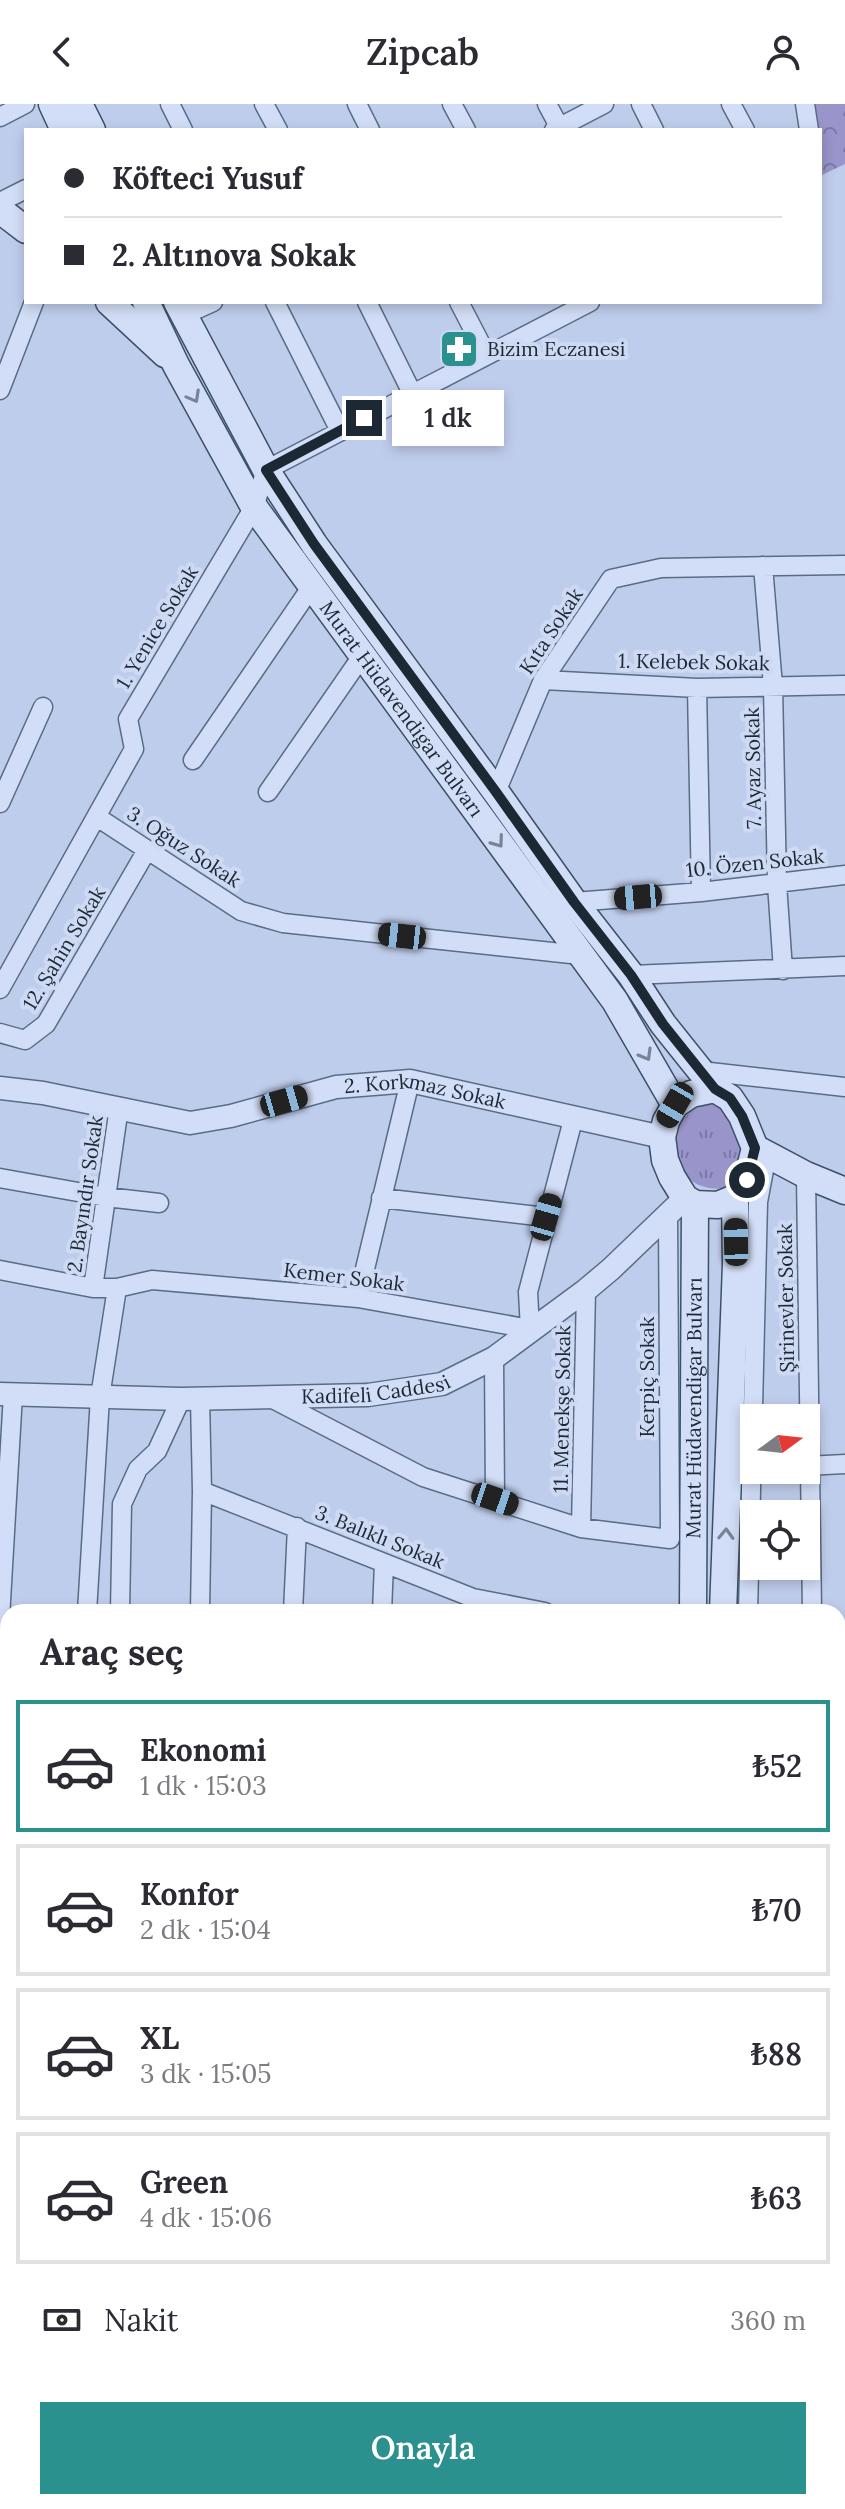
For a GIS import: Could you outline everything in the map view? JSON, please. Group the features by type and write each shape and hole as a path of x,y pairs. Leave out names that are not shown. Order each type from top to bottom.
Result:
{"main road":[{"path":"52,104 63,128"},
{"path":"79,104 91,128"},
{"path":"0,210 24,228"},
{"path":"111,304 176,365"},
{"name":"Murat Hüdavendigar Bulvarı","path":"147,304 176,365 254,507 615,1001 675,1105"},
{"name":"Murat Hüdavendigar Bulvarı","path":"181,309 266,470 314,544 574,902 631,975 663,1024 708,1080"},
{"path":"761,1151 735,1198 718,1205 683,1206 665,1160 662,1137 675,1105 708,1080 730,1098 761,1151 845,1191"},
{"name":"Murat Hüdavendigar Bulvarı","path":"723,1604 736,1264 735,1198"},
{"name":"Murat Hüdavendigar Bulvarı","path":"683,1206 693,1604"}],"street":[{"path":"0,117 25,104"},
{"path":"170,104 182,128"},
{"path":"264,104 277,128"},
{"path":"357,104 369,128"},
{"path":"452,104 465,128"},
{"path":"547,104 558,128"},
{"path":"560,128 604,104"},
{"path":"641,104 653,128"},
{"path":"731,104 744,128"},
{"path":"805,104 809,128"},
{"path":"0,202 24,190"},
{"path":"0,390 33,304"},
{"path":"181,309 204,304"},
{"path":"276,304 340,431"},
{"path":"368,304 412,393"},
{"path":"460,304 486,354"},
{"path":"266,470 486,354 560,309 581,304"},
{"name":"1. Yenice Sokak","path":"0,989 134,749 128,719 254,507 266,470"},
{"name":"Kıta Sokak","path":"496,792 543,680 611,579 661,568 845,565"},
{"name":"7. Ayaz Sokak","path":"763,566 773,686 777,884 783,970"},
{"path":"193,760 312,586"},
{"path":"268,792 362,656"},
{"name":"1. Kelebek Sokak","path":"543,680 697,688 845,685"},
{"path":"697,688 701,892"},
{"path":"0,803 43,707"},
{"name":"3. Oğuz Sokak","path":"97,817 241,911 283,923 580,955"},
{"name":"12. Şahin Sokak","path":"0,1033 25,1040 46,1024 147,850"},
{"name":"10. Özen Sokak","path":"574,902 701,892 845,875"},
{"path":"631,975 845,966"},
{"path":"708,1080 845,1087"},
{"path":"358,1298 410,1081"},
{"name":"2. Korkmaz Sokak","path":"119,1107 190,1123 231,1116 336,1087 410,1081 662,1137"},
{"path":"0,1088 119,1107"},
{"name":"2. Bayındır Sokak","path":"0,1270 93,1288 119,1107"},
{"path":"530,1329 528,1292 574,1116"},
{"path":"753,1404 761,1151"},
{"name":"Şirinevler Sokak","path":"806,1175 808,1404"},
{"path":"0,1178 159,1203"},
{"path":"381,1198 546,1217"},
{"name":"Kadifeli Caddesi","path":"6,1394 191,1399 368,1395 442,1384 494,1358 586,1290 683,1206"},
{"name":"Kerpiç Sokak","path":"581,1528 670,1539 683,1206"},
{"name":"Kemer Sokak","path":"93,1288 117,1288 152,1280 358,1298 530,1329"},
{"path":"87,1604 100,1397 117,1288"},
{"name":"11. Menekşe Sokak","path":"581,1528 586,1290"},
{"path":"494,1358 495,1499"},
{"path":"0,1604 6,1394"},
{"path":"269,1397 423,1477 581,1528"},
{"path":"191,1399 202,1491 200,1604"},
{"path":"120,1604 122,1504 138,1469 157,1451 191,1399"},
{"path":"820,1465 845,1464"},
{"path":"748,1604 751,1484"},
{"name":"Şirinevler Sokak","path":"808,1484 812,1604"},
{"name":"3. Balıklı Sokak","path":"202,1491 384,1563 471,1604"},
{"path":"293,1604 297,1527"},
{"path":"382,1604 384,1563"}],"green space":[{"path":"808,104 845,104 845,164 822,175 822,128 810,128"},
{"path":"708,1102 720,1106 730,1118 741,1151 740,1167 727,1188 707,1188 692,1181 681,1170 675,1156 675,1140 680,1125 691,1112"}],"place":[{"name":"Bizim Eczanesi","path":"459,349"}],"route":[{"path":"364,418 266,470 314,544 574,902 631,975 663,1024 715,1089 730,1098 742,1116 755,1148 747,1180"}]}
